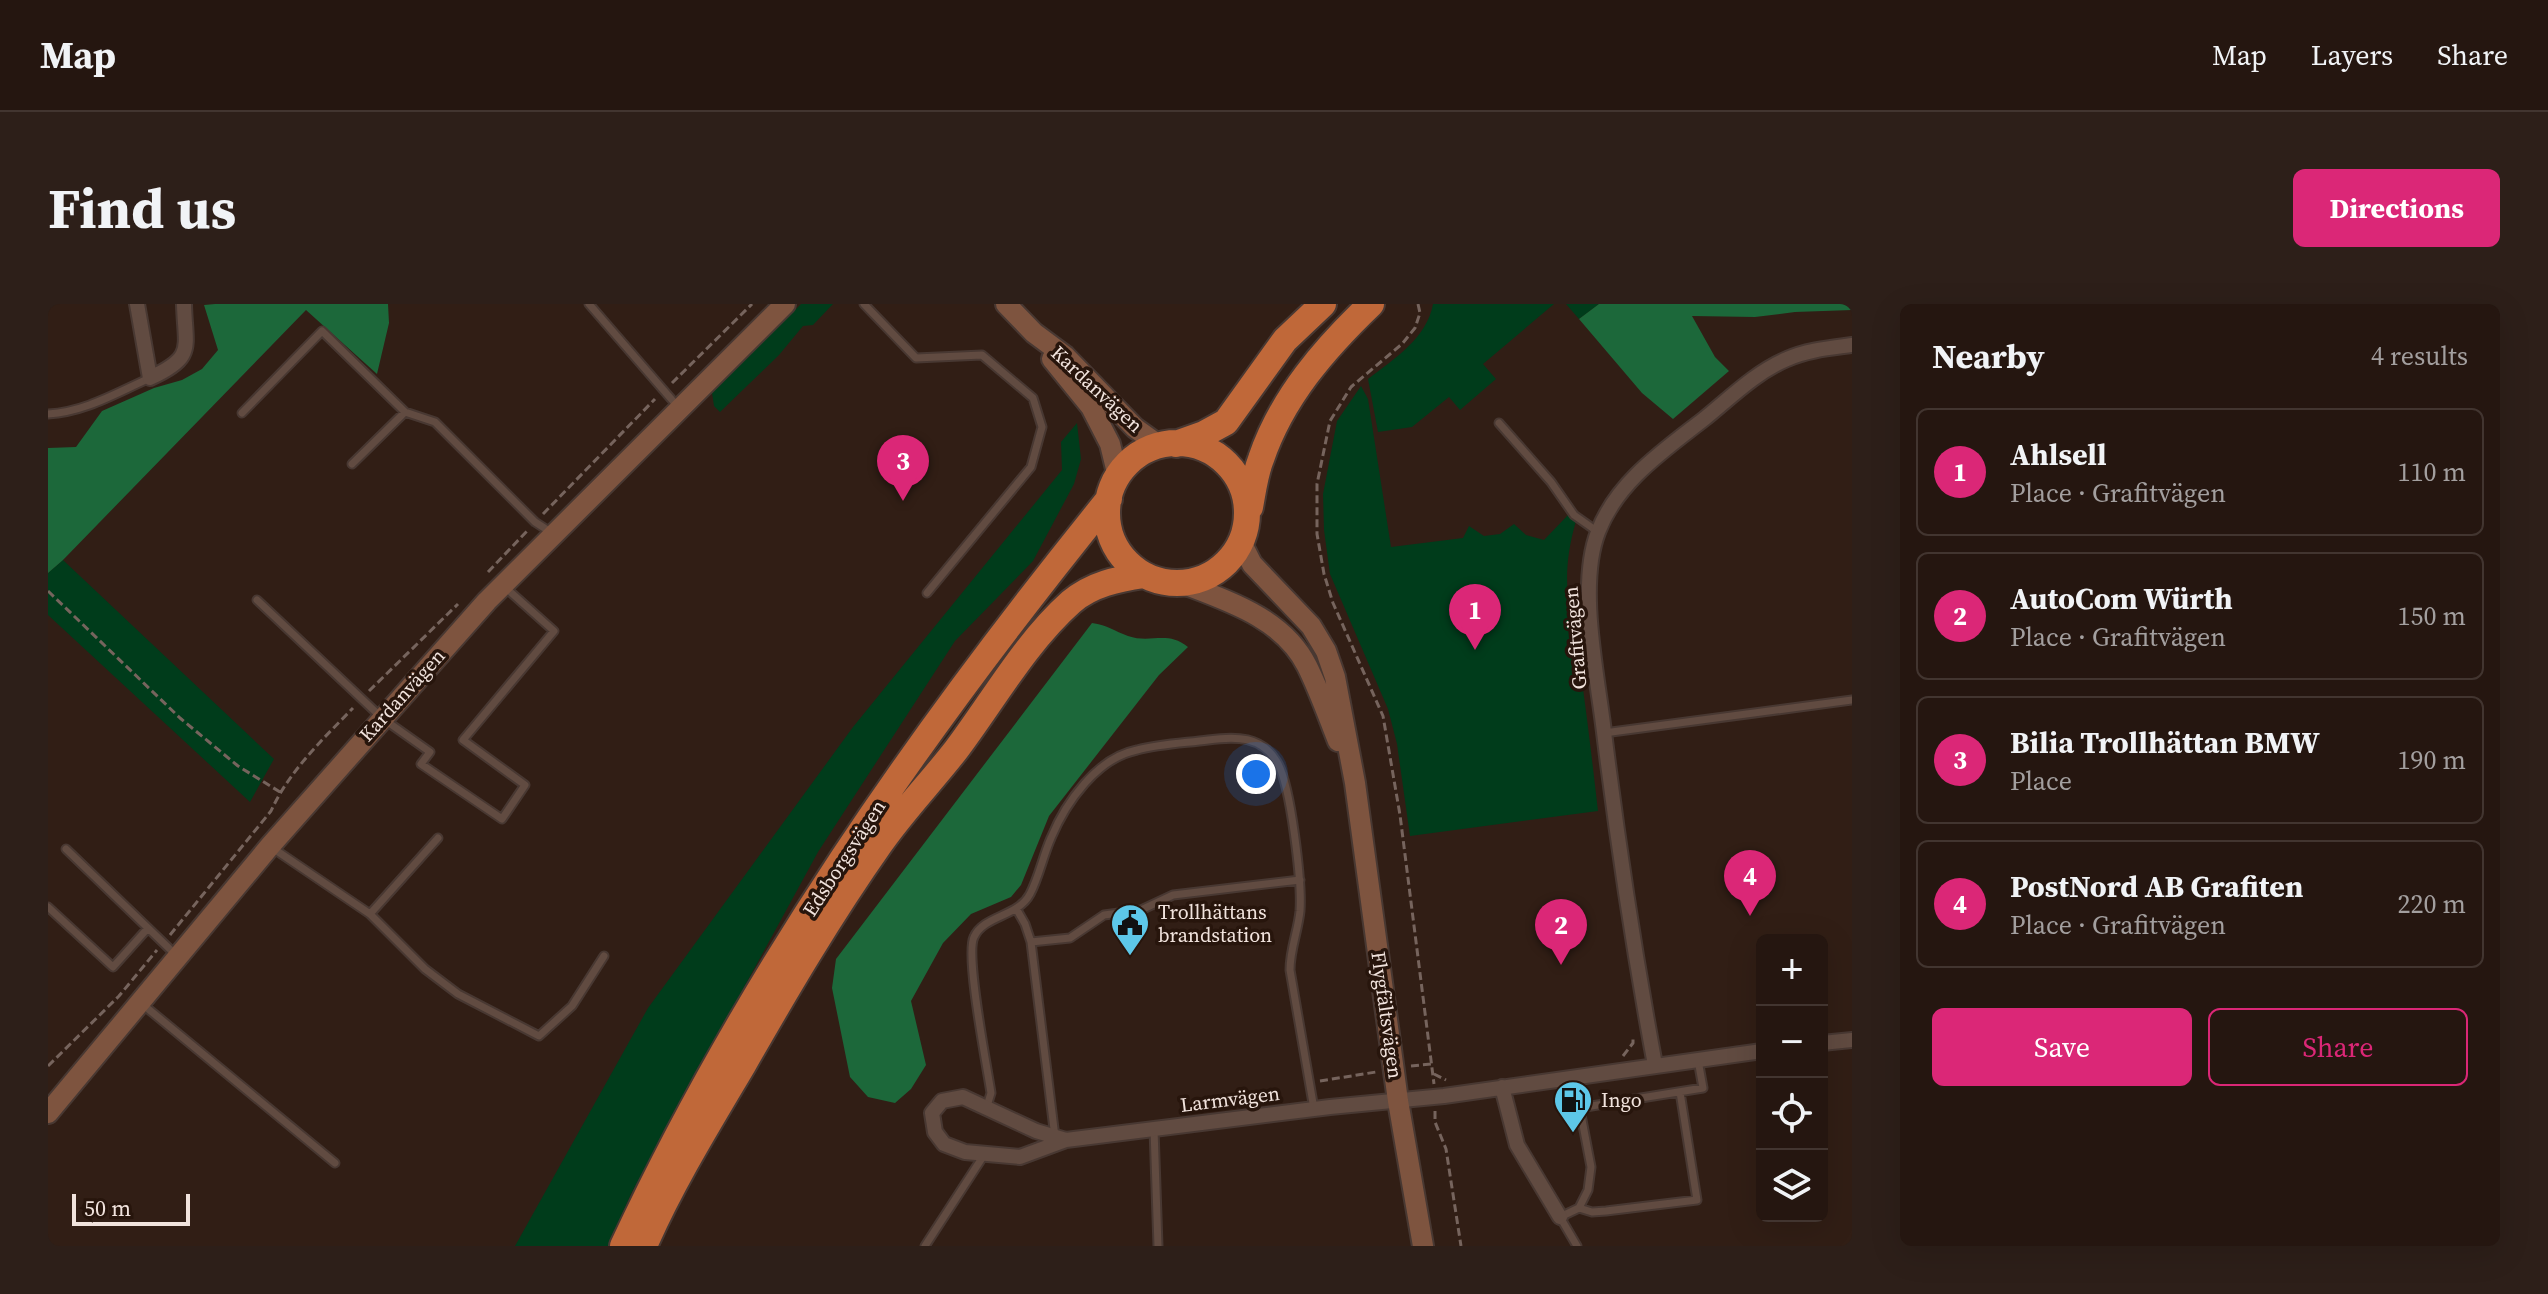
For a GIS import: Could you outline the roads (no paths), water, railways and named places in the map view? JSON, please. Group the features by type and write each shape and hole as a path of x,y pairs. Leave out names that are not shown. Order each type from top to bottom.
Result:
{"highway":[{"path":"1323,304 1285,340 1226,422 1204,434 1136,457 1114,488 1107,517 1114,543 1123,558 1144,575 1155,580 1181,583 1205,577 1227,563 1244,530 1261,459 1285,408 1311,366 1371,304"},
{"path":"1168,445 1210,451 1228,465 1245,495 1244,530"},
{"name":"Edsborgsvägen","path":"623,1246 700,1096 793,935 861,829 1022,607 1114,488"},
{"name":"Edsborgsvägen","path":"644,1246 719,1106 805,959 881,843 955,751 1031,646 1073,600 1106,582 1144,575"}],"street":[{"path":"137,304 150,378 181,359 187,348 184,304"},
{"name":"Kardanvägen","path":"48,1113 270,846 503,585 785,304"},
{"name":"Kardanvägen","path":"1006,304 1034,333 1091,407 1110,444 1114,488"},
{"name":"Kardanvägen","path":"1034,333 1065,356 1135,428 1168,445"},
{"name":"Grafitvägen","path":"1655,1065 1616,831 1590,599 1590,558 1610,505 1656,457 1757,376 1786,359 1807,352 1852,345"},
{"name":"Flygfältsvägen","path":"1244,530 1252,564 1311,626 1326,651 1335,677 1355,783 1398,1101 1423,1246"},
{"name":"Flygfältsvägen","path":"1181,583 1256,614 1297,650 1307,665 1355,783"},
{"path":"1828,1042 1852,1040"},
{"path":"1398,1101 1756,1052"},
{"path":"1502,1087 1517,1145 1560,1217"},
{"name":"Larmvägen","path":"1061,1138 1036,1131 963,1097 942,1101 932,1113 935,1132 944,1144 984,1155 1020,1157 1061,1138 1398,1101"}],"lane":[{"path":"589,304 680,409"},
{"path":"864,304 916,358 982,355 1033,398 1042,427 1031,467 927,593"},
{"path":"242,413 322,331 405,412 435,422 535,522 554,534"},
{"path":"48,414 66,414 150,378"},
{"path":"352,464 405,412"},
{"path":"1499,423 1551,482 1574,515 1598,532"},
{"path":"257,600 382,718 430,752 421,764 502,819 525,785 463,740 554,631 503,585"},
{"path":"1604,733 1852,700"},
{"path":"987,1106 991,1093 973,972 973,939 980,929 1017,910 1029,897 1051,836 1066,809 1095,773 1112,759 1134,750 1231,737 1252,740 1266,747 1278,763 1285,781 1300,880 1300,912 1290,952 1290,970 1314,1109"},
{"path":"370,914 438,838"},
{"path":"270,846 370,914 425,969 458,994 539,1036 572,1006 604,956"},
{"path":"66,849 177,956"},
{"path":"1031,942 1070,938 1104,915 1141,910 1173,895 1300,880"},
{"path":"48,907 113,967 148,928"},
{"path":"1017,910 1031,942 1061,1138"},
{"path":"139,1001 335,1163"},
{"path":"1579,1108 1703,1088 1698,1059"},
{"path":"1573,1078 1591,1167 1588,1190 1579,1208 1560,1217 1577,1246"},
{"path":"1579,1208 1592,1212 1697,1200 1680,1092"},
{"path":"1154,1129 1158,1246"},
{"path":"925,1246 984,1155"}],"place":[{"name":"Bilia Trollhättan BMW","path":"903,501"},
{"name":"Ahlsell","path":"1475,650"},
{"name":"PostNord AB Grafiten","path":"1750,916"},
{"name":"Trollhättans brandstation","path":"1130,957"},
{"name":"AutoCom Würth","path":"1561,965"},
{"name":"Ingo","path":"1573,1134"}]}
